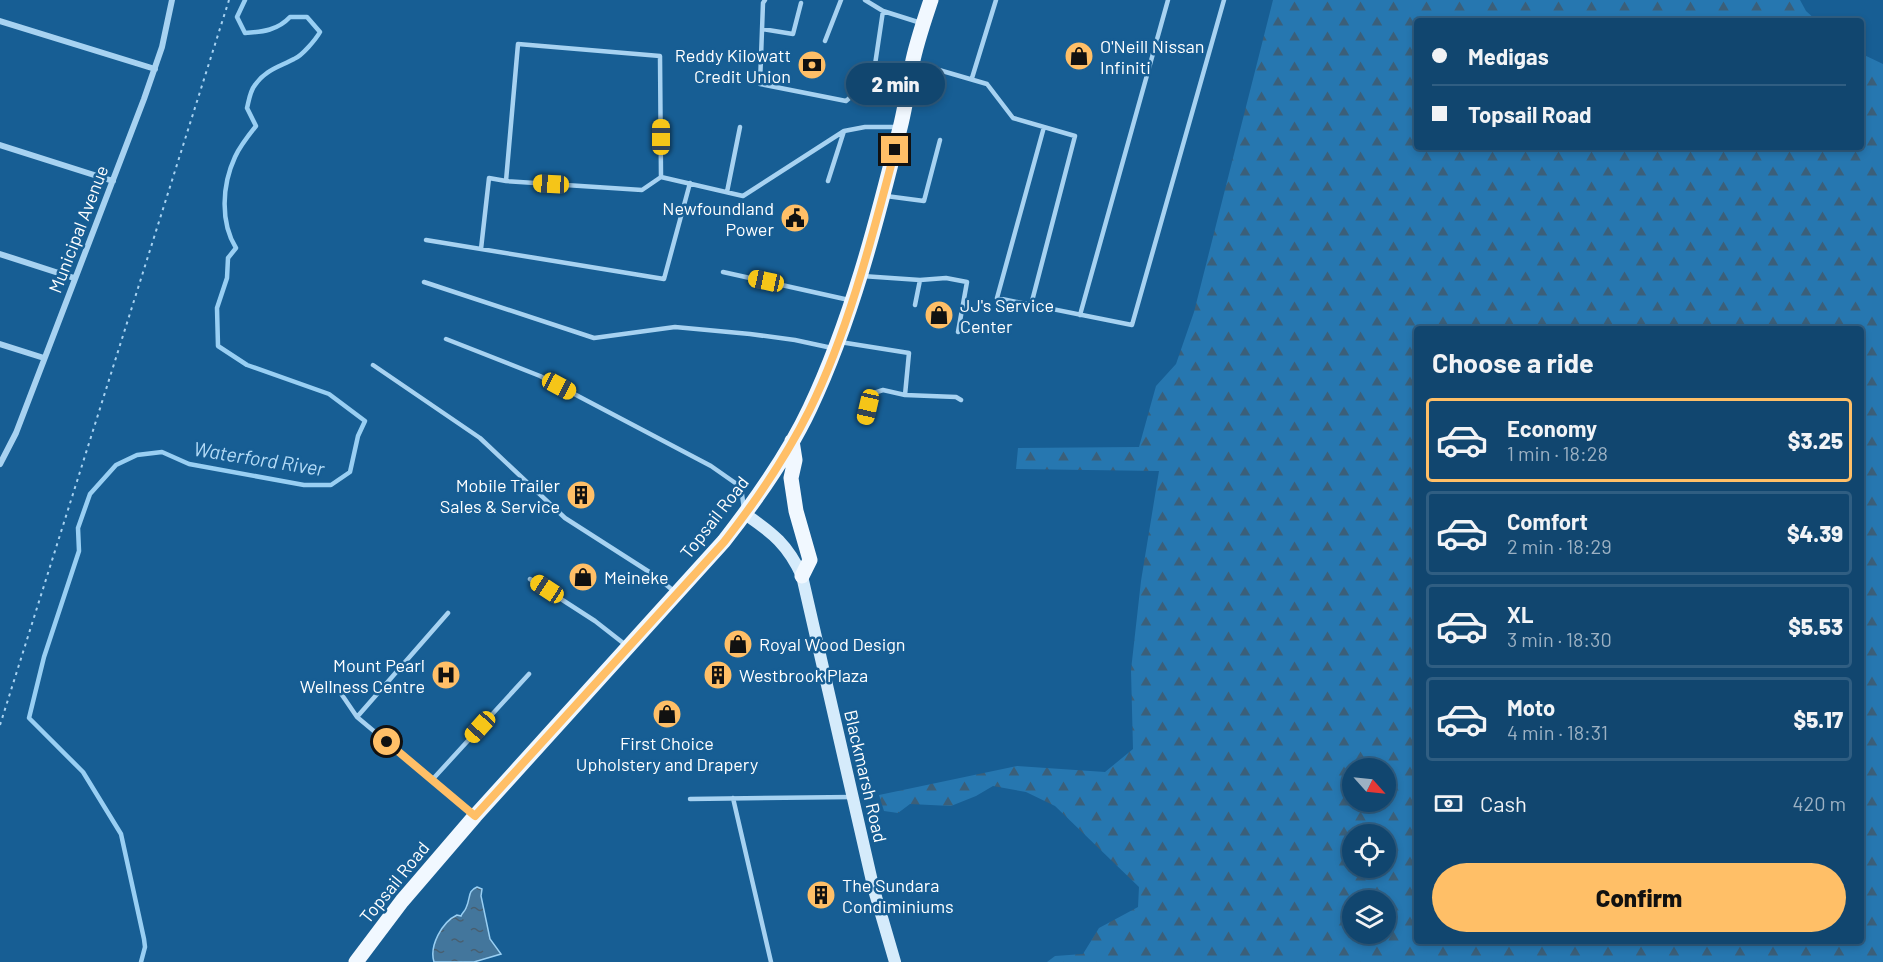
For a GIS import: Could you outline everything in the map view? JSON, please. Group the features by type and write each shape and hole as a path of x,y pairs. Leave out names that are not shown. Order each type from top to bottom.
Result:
{"main road":[{"name":"Topsail Road","path":"356,962 420,879 475,816 724,542 792,441 809,410 852,300 883,196 901,127 912,62 931,0"},
{"path":"792,441 795,460 791,478 796,511 810,560 802,576"},
{"name":"Blackmarsh Road","path":"745,514 784,544 795,559 802,576 874,890 895,962"}],"street":[{"name":"Municipal Avenue","path":"0,464 16,433 155,69 172,0"},
{"path":"0,21 155,69"},
{"path":"0,145 113,181"},
{"path":"0,254 74,278"},
{"path":"0,345 44,358"}],"lane":[{"path":"765,0 760,84 846,101 873,78 883,11"},
{"path":"825,41 841,0"},
{"path":"865,0 883,11 924,24"},
{"path":"972,78 996,0"},
{"path":"1080,315 1168,0"},
{"path":"1044,127 997,298 1132,325 1224,0"},
{"path":"762,29 793,34 801,3"},
{"path":"506,181 519,44 660,56 661,177"},
{"path":"912,62 987,84 1013,118 1075,136 1031,305"},
{"path":"481,249 489,178 642,190 661,177 743,196 844,131 865,126 901,127"},
{"path":"727,192 740,127"},
{"path":"828,181 844,131"},
{"path":"883,196 924,201 940,140"},
{"path":"426,240 664,279 690,183"},
{"path":"723,272 852,300"},
{"path":"859,276 920,280 946,278 967,282 958,332"},
{"path":"915,304 920,280"},
{"path":"424,282 594,338 675,327 909,353 905,394"},
{"path":"446,339 540,376 711,466 741,487 745,514"},
{"path":"373,365 480,438 566,518 654,574 677,594"},
{"path":"865,421 871,394 883,390 905,394 956,397 962,400"},
{"path":"530,579 595,621 629,648"},
{"path":"357,717 448,613"},
{"path":"432,780 529,674"},
{"path":"340,692 357,717 475,816"},
{"path":"690,799 852,796"},
{"path":"732,798 771,962"}],"path":[{"path":"0,726 229,0"}],"green space":[{"path":"1273,0 1800,0 1806,11 1814,18 1414,18 1414,150 1864,150 1864,55 1883,64 1883,962 1047,962 1055,956 1083,954 1099,928 1138,907 1139,887 1055,806 1026,792 993,786 951,806 910,804 898,813 884,811 879,795 1017,766 1105,772 1133,749 1131,670 1141,581 1159,471 1016,469 1018,448 1139,447 1156,386 1176,364 1194,312"}],"water":[{"path":"477,887 482,889 481,896 490,939 501,954 474,962 434,962 433,949 438,935 452,918 457,915 461,916 466,909 470,893"}],"waterway":[{"name":"Waterford River","path":"141,962 145,947 144,939 121,834 83,772 29,718 44,657 79,551 78,528 90,494 116,465 137,455 162,452 189,464 304,485 331,485 350,472 358,436 365,421 329,394 247,365 218,346 217,308 227,278 228,258 236,248 227,227 225,191 235,157 256,126 247,108 251,93 263,76 301,54 320,32 307,17 290,17 270,29 245,33 237,17 245,0"}],"place":[{"name":"O'Neill Nissan Infiniti","path":"1079,56"},
{"name":"Reddy Kilowatt Credit Union","path":"812,65"},
{"name":"Newfoundland Power","path":"795,218"},
{"name":"JJ's Service Center","path":"939,315"},
{"name":"Mobile Trailer Sales & Service","path":"581,495"},
{"name":"Meineke","path":"583,577"},
{"name":"Royal Wood Design","path":"738,644"},
{"name":"Mount Pearl Wellness Centre","path":"446,675"},
{"name":"Westbrook Plaza","path":"718,675"},
{"name":"First Choice Upholstery and Drapery","path":"667,714"},
{"name":"The Sundara Condiminiums","path":"821,895"}],"route":[{"path":"387,742 475,816 724,542 792,441 826,373 852,300 895,150"}]}
